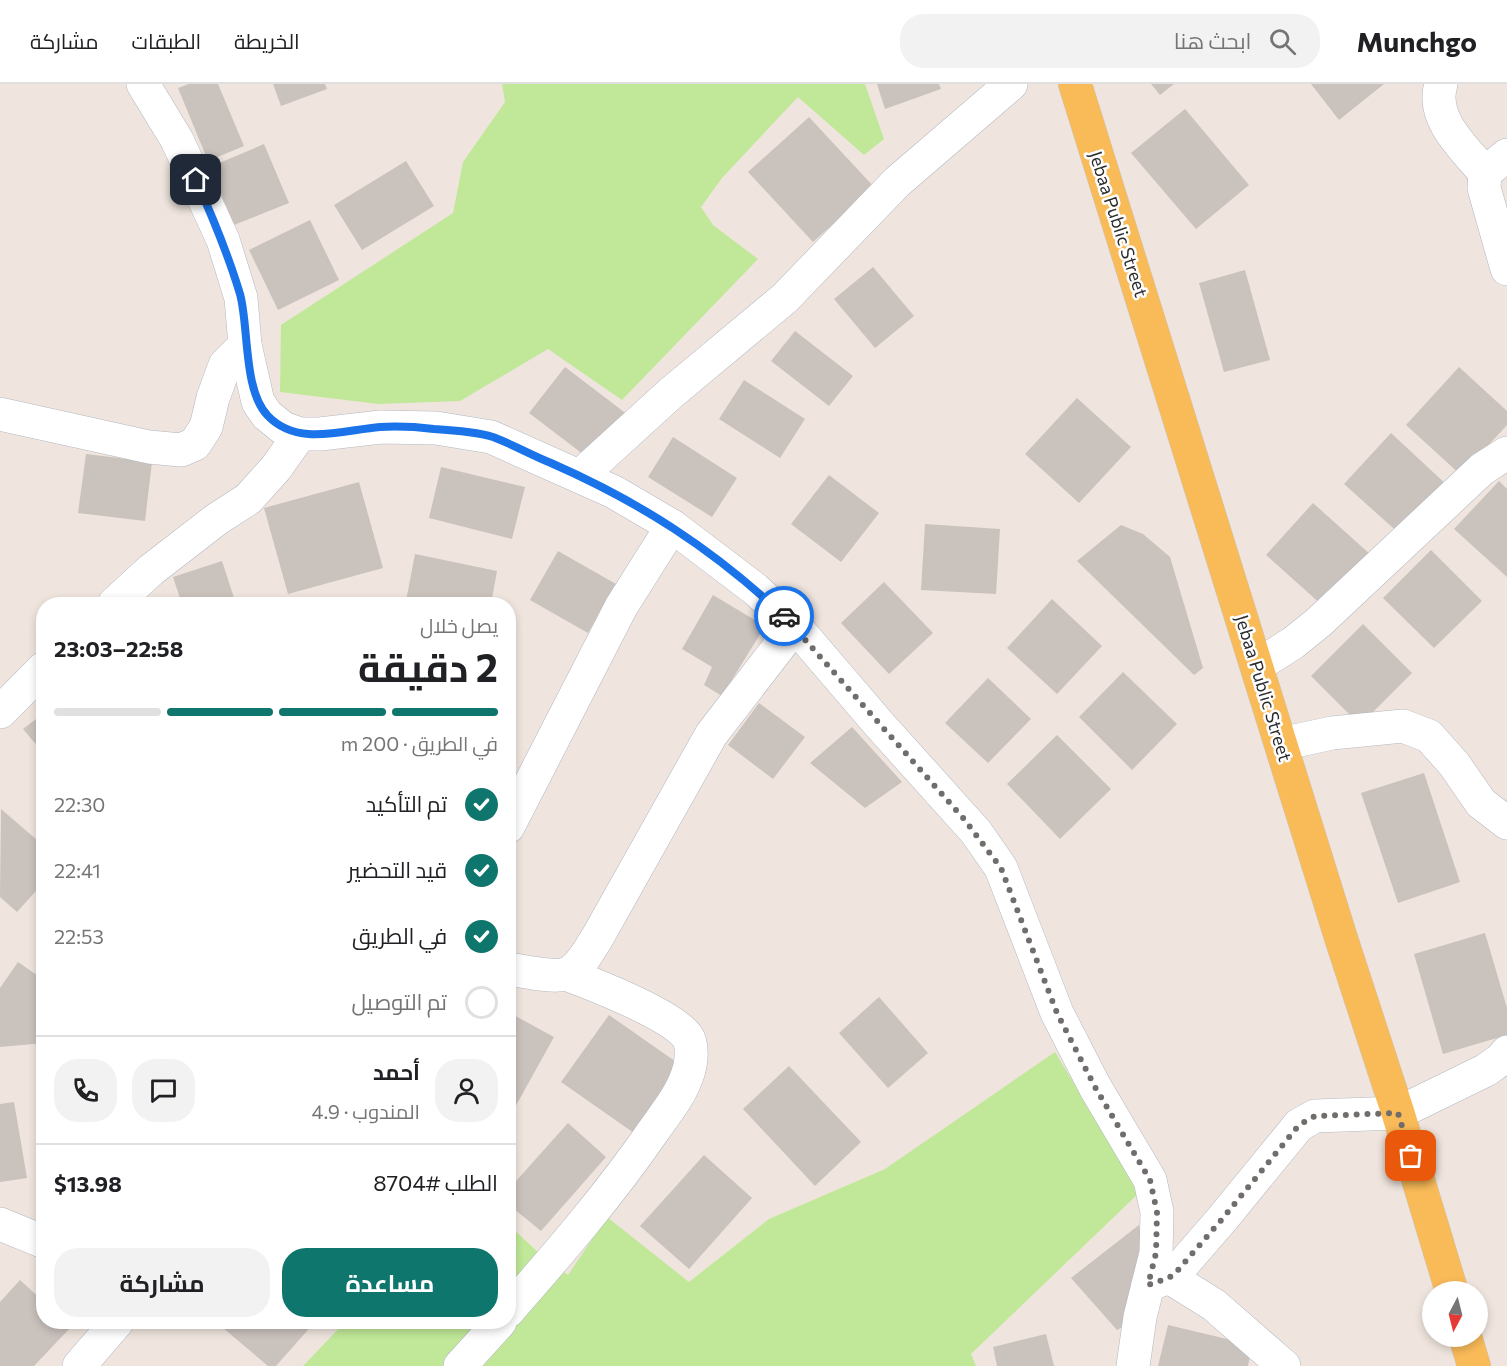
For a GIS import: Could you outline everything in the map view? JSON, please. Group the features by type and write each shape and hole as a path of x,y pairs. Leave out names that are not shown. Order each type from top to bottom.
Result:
{"main road":[{"name":"Jebaa Public Street","path":"1075,84 1449,1281"},
{"path":"1468,1347 1474,1366"}],"street":[{"path":"143,84 177,141 223,240 241,298 245,345 258,402 267,416 283,428 300,434 381,427 435,429 491,437 614,492 672,526 755,589 795,626 976,832 1001,868 1057,1013 1095,1087 1150,1180 1157,1212 1158,1281 1140,1317 1133,1366"},
{"path":"580,476 671,393 785,298 897,182 1011,84"},
{"path":"1441,84 1439,108 1445,122 1496,164 1484,188 1507,269"},
{"path":"0,414 149,447 181,450 195,444 206,427 225,365 245,345"},
{"path":"122,597 217,519 249,499 276,468 300,434"},
{"path":"1257,666 1293,643 1318,622 1482,470 1507,453"},
{"path":"516,811 621,607 672,526"},
{"path":"566,974 580,964 597,938 711,735 795,626"},
{"path":"0,712 36,676"},
{"path":"1281,744 1332,733 1403,726 1429,736 1454,764 1481,803 1507,823"},
{"path":"516,970 566,974 621,997 672,1023 688,1038 691,1057 688,1074 681,1091 637,1154 556,1256 516,1302"},
{"path":"1158,1281 1178,1270 1299,1125 1315,1116 1398,1113 1486,1070 1507,1052"},
{"path":"0,1224 36,1239"},
{"path":"1158,1281 1214,1305 1284,1366"},
{"path":"79,1366 111,1329"},
{"path":"460,1366 494,1329"}],"green space":[{"path":"502,84 865,84 884,139 864,155 798,97 722,178 701,207 713,225 758,259 622,400 548,349 460,401 378,404 280,392 281,325 453,213 463,162 505,102"},
{"path":"1055,1052 1140,1192 971,1354 976,1366 303,1366 338,1329 516,1329 516,1232 542,1256 568,1275 607,1217 689,1282 769,1219 885,1169"}],"building":[{"path":"189,84 218,84 244,146 208,161 178,88"},
{"path":"273,84 325,84 327,89 281,106"},
{"path":"877,84 939,84 941,89 885,109"},
{"path":"1151,84 1174,84 1160,95"},
{"path":"1311,84 1384,84 1339,120"},
{"path":"1185,109 1249,185 1196,229 1131,153"},
{"path":"809,117 874,187 813,242 748,172"},
{"path":"264,144 289,203 234,225 210,167"},
{"path":"406,161 434,206 362,250 334,205"},
{"path":"310,220 339,280 278,310 249,250"},
{"path":"873,267 914,316 875,348 834,299"},
{"path":"1245,270 1270,360 1224,372 1199,283"},
{"path":"795,331 853,376 829,406 771,361"},
{"path":"565,367 628,415 592,461 529,413"},
{"path":"1459,367 1507,411 1507,425 1461,475 1406,425"},
{"path":"744,380 805,419 780,458 719,419"},
{"path":"1077,398 1131,447 1079,503 1025,454"},
{"path":"1391,433 1448,486 1402,536 1344,484"},
{"path":"673,437 737,478 712,517 648,477"},
{"path":"86,454 152,462 145,521 78,513"},
{"path":"441,467 525,487 512,539 429,518"},
{"path":"829,475 879,513 841,562 791,524"},
{"path":"1499,481 1507,489 1507,577 1454,529"},
{"path":"359,482 383,568 288,594 264,508"},
{"path":"1313,503 1371,555 1323,606 1266,555"},
{"path":"925,524 1000,529 996,594 921,590"},
{"path":"1121,525 1143,534 1170,557 1203,668 1194,675 1077,561"},
{"path":"1431,550 1482,601 1434,648 1383,598"},
{"path":"558,551 616,584 588,633 530,600"},
{"path":"415,554 497,571 492,597 407,597"},
{"path":"222,561 234,597 180,597 173,577"},
{"path":"884,582 933,633 889,674 841,623"},
{"path":"713,595 765,626 722,696 704,685 712,667 682,649"},
{"path":"1052,599 1102,646 1057,694 1007,648"},
{"path":"1363,624 1412,673 1360,725 1311,676"},
{"path":"1123,672 1177,724 1132,770 1079,717"},
{"path":"988,678 1031,719 988,763 945,723"},
{"path":"759,703 805,737 773,779 728,745"},
{"path":"36,719 36,744 23,729"},
{"path":"852,727 902,782 865,808 810,763"},
{"path":"1057,735 1111,789 1060,839 1007,784"},
{"path":"1424,773 1460,882 1398,903 1361,793"},
{"path":"1,809 36,839 36,891 17,912 0,897"},
{"path":"1485,933 1507,1008 1507,1035 1443,1054 1414,954"},
{"path":"18,962 36,974 36,1044 0,1047 0,988"},
{"path":"879,997 928,1053 888,1088 839,1033"},
{"path":"609,1015 682,1066 634,1133 561,1082"},
{"path":"516,1016 554,1037 516,1105"},
{"path":"789,1066 861,1142 815,1186 743,1109"},
{"path":"14,1102 27,1178 0,1182 0,1104"},
{"path":"568,1123 606,1157 541,1231 516,1211 516,1181"},
{"path":"704,1155 752,1198 689,1269 640,1226"},
{"path":"1139,1225 1141,1239 1133,1302 1121,1328 1117,1330 1071,1278"},
{"path":"20,1280 36,1295 36,1329 69,1329 34,1366 0,1366 0,1302"},
{"path":"1168,1325 1252,1345 1248,1366 1158,1366"},
{"path":"224,1329 309,1329 276,1366 268,1366"},
{"path":"1046,1334 1054,1366 997,1366 993,1347"}],"way so far":[{"path":"784,616 976,832 1001,868 1057,1013 1095,1087 1150,1180 1157,1212 1156,1253 1148,1285 1169,1278 1178,1270 1299,1125 1315,1116 1398,1113 1411,1156"}],"route":[{"path":"196,180 223,240 241,298 245,345 258,402 267,416 283,428 300,434 381,427 435,429 491,437 614,492 672,526 755,589 784,616"}]}
